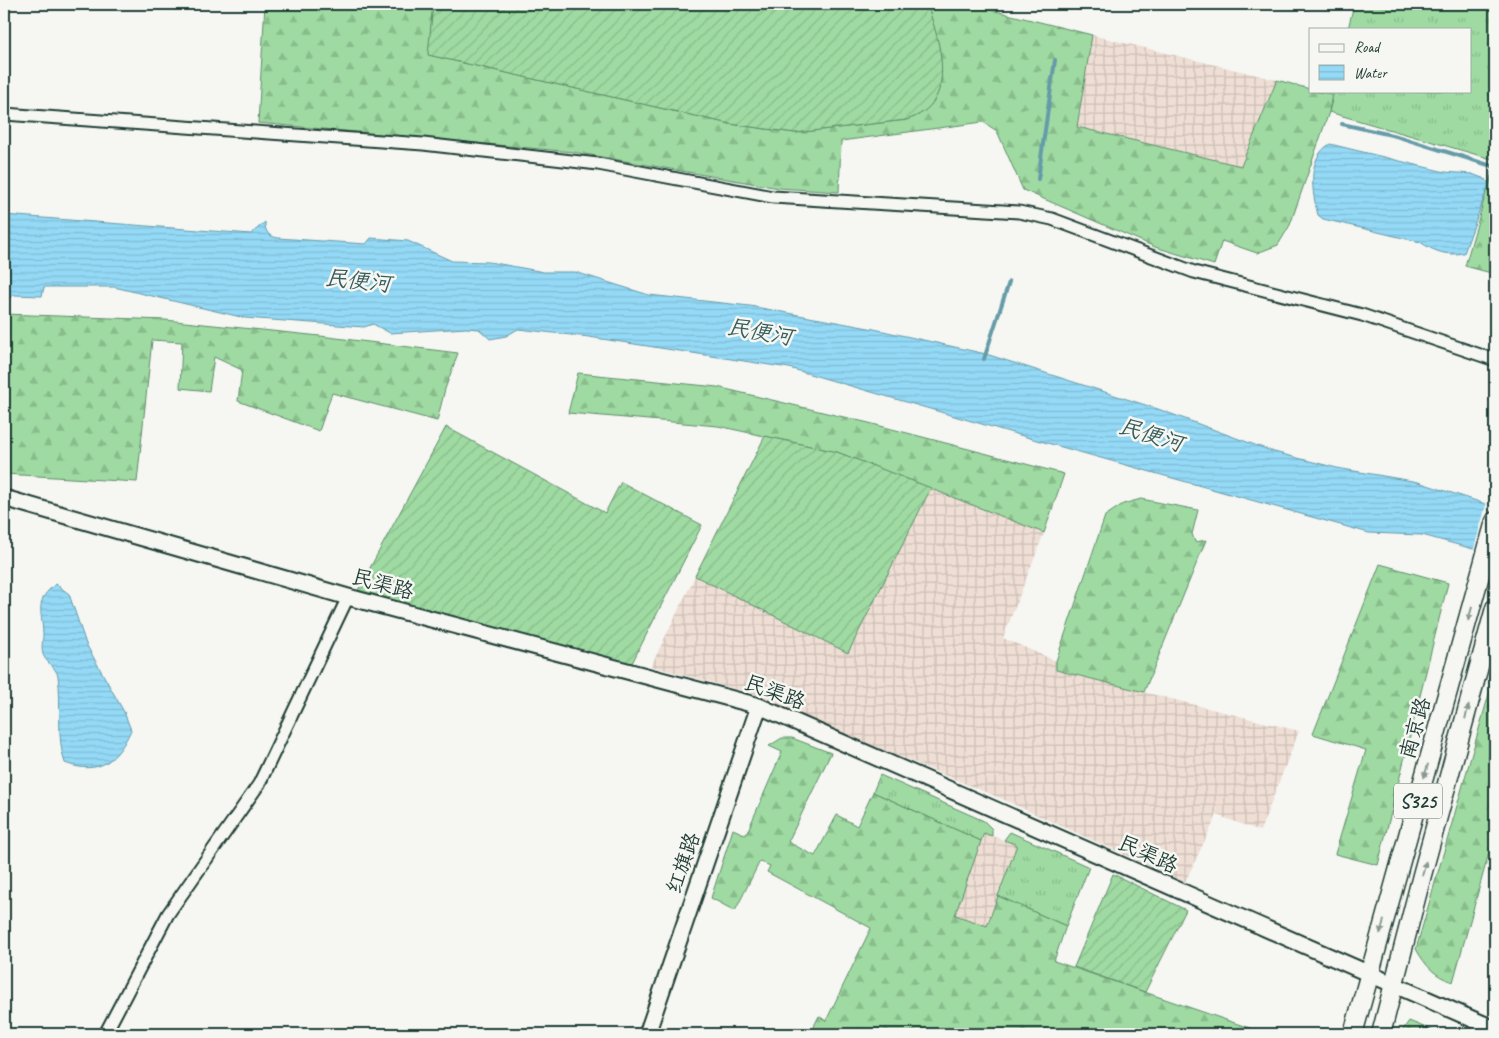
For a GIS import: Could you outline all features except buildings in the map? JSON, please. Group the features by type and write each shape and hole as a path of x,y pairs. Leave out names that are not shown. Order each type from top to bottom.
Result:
{"main road":[{"name":"南京路","path":"1353,1034 1495,521"},
{"name":"S325","path":"1381,1034 1495,608"}],"street":[{"path":"4,114 423,144 598,164 773,197 1019,212 1052,219 1194,272 1362,315 1495,360"},
{"name":"民渠路","path":"4,498 348,597 760,706 1495,1029"},
{"path":"105,1034 168,914 259,784 348,597"},
{"name":"红旗路","path":"647,1034 760,706"}],"shaded area":[{"path":"1092,35 1277,80 1241,166 1077,127"},
{"path":"931,488 1044,533 1003,638 1056,661 1056,670 1299,731 1260,831 1217,815 1185,882 1002,799 838,731 761,696 651,666 695,576 848,653"},
{"path":"984,833 1017,845 987,926 954,915"}],"green space":[{"path":"265,4 433,4 429,55 730,124 795,133 906,120 923,112 934,101 940,87 941,71 940,54 927,4 967,4 1092,35 1077,127 1241,166 1277,80 1309,89 1309,92 1332,94 1329,112 1290,225 1278,245 1257,253 1222,241 1214,265 1155,247 1023,190 997,131 983,122 841,141 839,192 779,188 573,152 258,123"},
{"path":"433,4 927,4 937,36 940,54 942,71 940,87 934,101 923,112 906,120 795,133 730,124 428,55"},
{"path":"1354,4 1495,4 1495,160 1329,112 1334,92 1472,92 1472,28 1348,28"},
{"path":"1492,172 1495,173 1495,274 1465,266"},
{"path":"4,314 165,320 458,353 445,389 437,421 332,393 319,431 238,401 242,370 214,357 209,391 180,388 182,342 152,340 137,482 4,474"},
{"path":"578,373 717,387 869,423 1064,474 1044,533 837,452 718,426 568,413"},
{"path":"446,427 605,513 621,482 702,525 631,665 357,592"},
{"path":"765,436 837,452 931,488 848,653 695,576"},
{"path":"1141,499 1198,510 1192,534 1195,542 1206,540 1144,692 1056,670 1056,661 1105,516 1123,504"},
{"path":"1380,564 1448,583 1378,865 1335,854 1366,750 1313,734"},
{"path":"1495,673 1495,831 1453,982 1431,970 1416,949"},
{"path":"782,738 792,738 831,753 788,842 815,856 837,815 857,826 873,792 981,841 955,915 987,926 998,896 1066,926 1054,961 1267,1034 810,1034 819,1016 826,1021 871,928 767,872 770,866 760,861 735,911 711,898 733,829 746,835 782,752 769,746"},
{"path":"880,775 984,821 992,829 992,836 984,833 981,841 873,792"},
{"path":"1010,832 1089,867 1066,926 998,896 1017,845 1004,840"},
{"path":"1113,874 1186,910 1145,992 1074,967"},
{"path":"1409,1021 1441,1034 1400,1034"}],"water":[{"path":"1330,144 1445,172 1472,174 1485,179 1489,184 1464,253 1452,254 1441,252 1420,242 1323,219 1318,215 1313,187 1314,167 1322,150"},
{"name":"民便河","path":"4,215 251,234 265,222 268,233 278,238 366,244 371,238 408,241 452,261 489,262 544,272 575,272 649,295 750,306 874,329 986,354 1158,409 1274,452 1337,468 1418,482 1495,507 1495,555 1422,535 1369,533 1040,441 789,368 589,337 518,329 506,336 490,339 479,329 466,328 390,333 373,324 364,327 245,318 114,287 44,287 42,296 14,295 5,301"},
{"path":"56,584 69,594 86,644 124,712 131,730 120,750 113,757 106,763 88,768 65,763 60,731 58,676 44,657 42,649 42,601 49,590"}],"pier":[{"path":"1487,502 1495,505 1495,558 1473,552"}],"waterway":[{"path":"1038,179 1055,60"},
{"path":"1342,124 1396,136 1495,167"},
{"path":"984,359 1009,282"}]}
